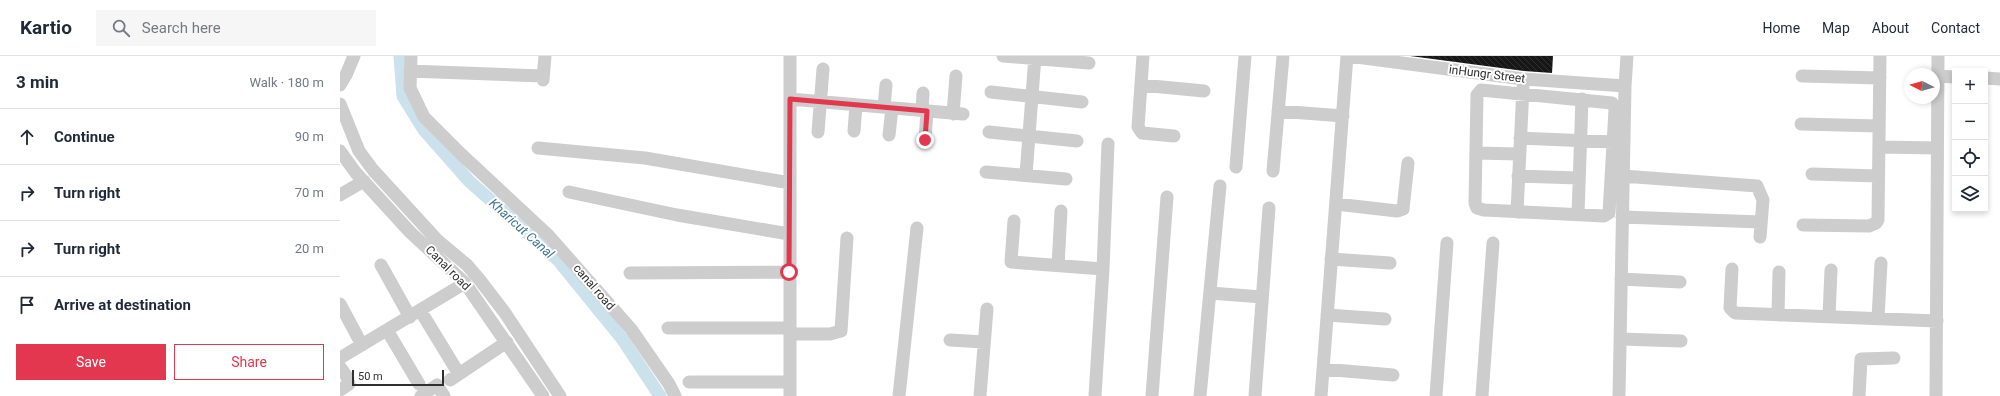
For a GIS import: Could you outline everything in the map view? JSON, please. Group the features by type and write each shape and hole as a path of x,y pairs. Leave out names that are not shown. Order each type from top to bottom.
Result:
{"street":[{"path":"340,85 354,56"},
{"name":"canal road","path":"411,56 410,88 424,117 461,154 548,235 631,329 675,396"},
{"path":"410,71 543,78 545,56"},
{"path":"790,56 790,396"},
{"path":"1003,56 1089,64"},
{"path":"1143,56 1138,127 1142,133 1174,136"},
{"path":"1236,167 1245,56"},
{"path":"1273,171 1283,56"},
{"path":"1321,396 1348,56"},
{"name":"inHungr Street","path":"1348,56 1523,79 1625,86"},
{"path":"1619,396 1625,86 1628,56"},
{"path":"1803,225 1868,226 1876,223 1878,220 1880,56"},
{"path":"1938,56 1938,68"},
{"path":"1026,175 1034,58"},
{"path":"818,132 823,69"},
{"path":"790,99 958,114 956,76"},
{"path":"1802,76 1880,78"},
{"path":"1940,76 1952,76"},
{"path":"1988,78 2000,79"},
{"path":"1517,212 1523,79"},
{"path":"886,85 889,135"},
{"path":"1140,85 1204,92"},
{"path":"1479,91 1522,94 1612,103 1614,110 1610,213 1604,216 1484,210 1477,208 1475,203 1477,95 1479,91"},
{"path":"991,92 1082,102"},
{"path":"923,93 925,140"},
{"path":"1578,214 1582,99"},
{"path":"340,104 359,151 373,170 437,240 467,265 479,279 505,313 560,396"},
{"path":"1936,396 1938,104"},
{"path":"854,131 856,105"},
{"path":"1278,111 1343,116"},
{"path":"1802,124 1879,126"},
{"path":"989,132 1078,141"},
{"path":"1520,138 1613,142"},
{"path":"1095,396 1103,269 1108,144"},
{"path":"1879,147 1938,148"},
{"path":"538,148 645,158 790,183"},
{"name":"Canal road","path":"340,150 364,181 410,232 465,283 543,396"},
{"path":"1476,153 1519,154"},
{"path":"1336,204 1397,211 1403,209 1408,163"},
{"path":"986,172 1066,179"},
{"path":"1812,174 1878,176"},
{"path":"1518,176 1579,178"},
{"path":"1623,176 1757,186 1762,198 1760,237"},
{"path":"340,194 364,181"},
{"path":"1200,396 1220,186"},
{"path":"569,192 677,215 789,234"},
{"path":"1152,396 1167,197"},
{"path":"1255,396 1269,208"},
{"path":"1058,266 1061,211"},
{"path":"1622,217 1761,222"},
{"path":"1014,221 1011,262 1103,269"},
{"path":"899,396 917,228"},
{"path":"668,328 790,331 830,334 841,331 847,238"},
{"path":"1436,396 1447,243"},
{"path":"1482,396 1493,243"},
{"path":"1331,259 1390,263"},
{"path":"1878,318 1881,263"},
{"path":"381,265 415,313 454,377 507,342"},
{"path":"1732,269 1730,308 1732,311 1739,314 1778,314 1937,321"},
{"path":"1829,316 1831,270"},
{"path":"630,273 789,272"},
{"path":"1778,314 1779,272"},
{"path":"1621,279 1680,282"},
{"path":"340,358 465,283"},
{"path":"1210,293 1262,297"},
{"path":"340,304 362,345"},
{"path":"980,396 987,309"},
{"path":"1327,315 1385,319"},
{"path":"386,330 420,390 437,385 444,396"},
{"path":"1620,339 1681,341"},
{"path":"950,340 984,342"},
{"path":"1859,396 1861,359 1894,358"},
{"path":"340,367 347,377 349,384 340,390"},
{"path":"1323,369 1393,376"},
{"path":"690,382 790,382"}],"building":[{"path":"1410,56 1553,56 1552,73 1524,71"}],"waterway":[{"name":"Kharicut Canal","path":"400,56 403,96 424,130 469,181 558,260 623,340 660,396"}],"route":[{"path":"789,272 790,99 927,111 925,140"}]}
